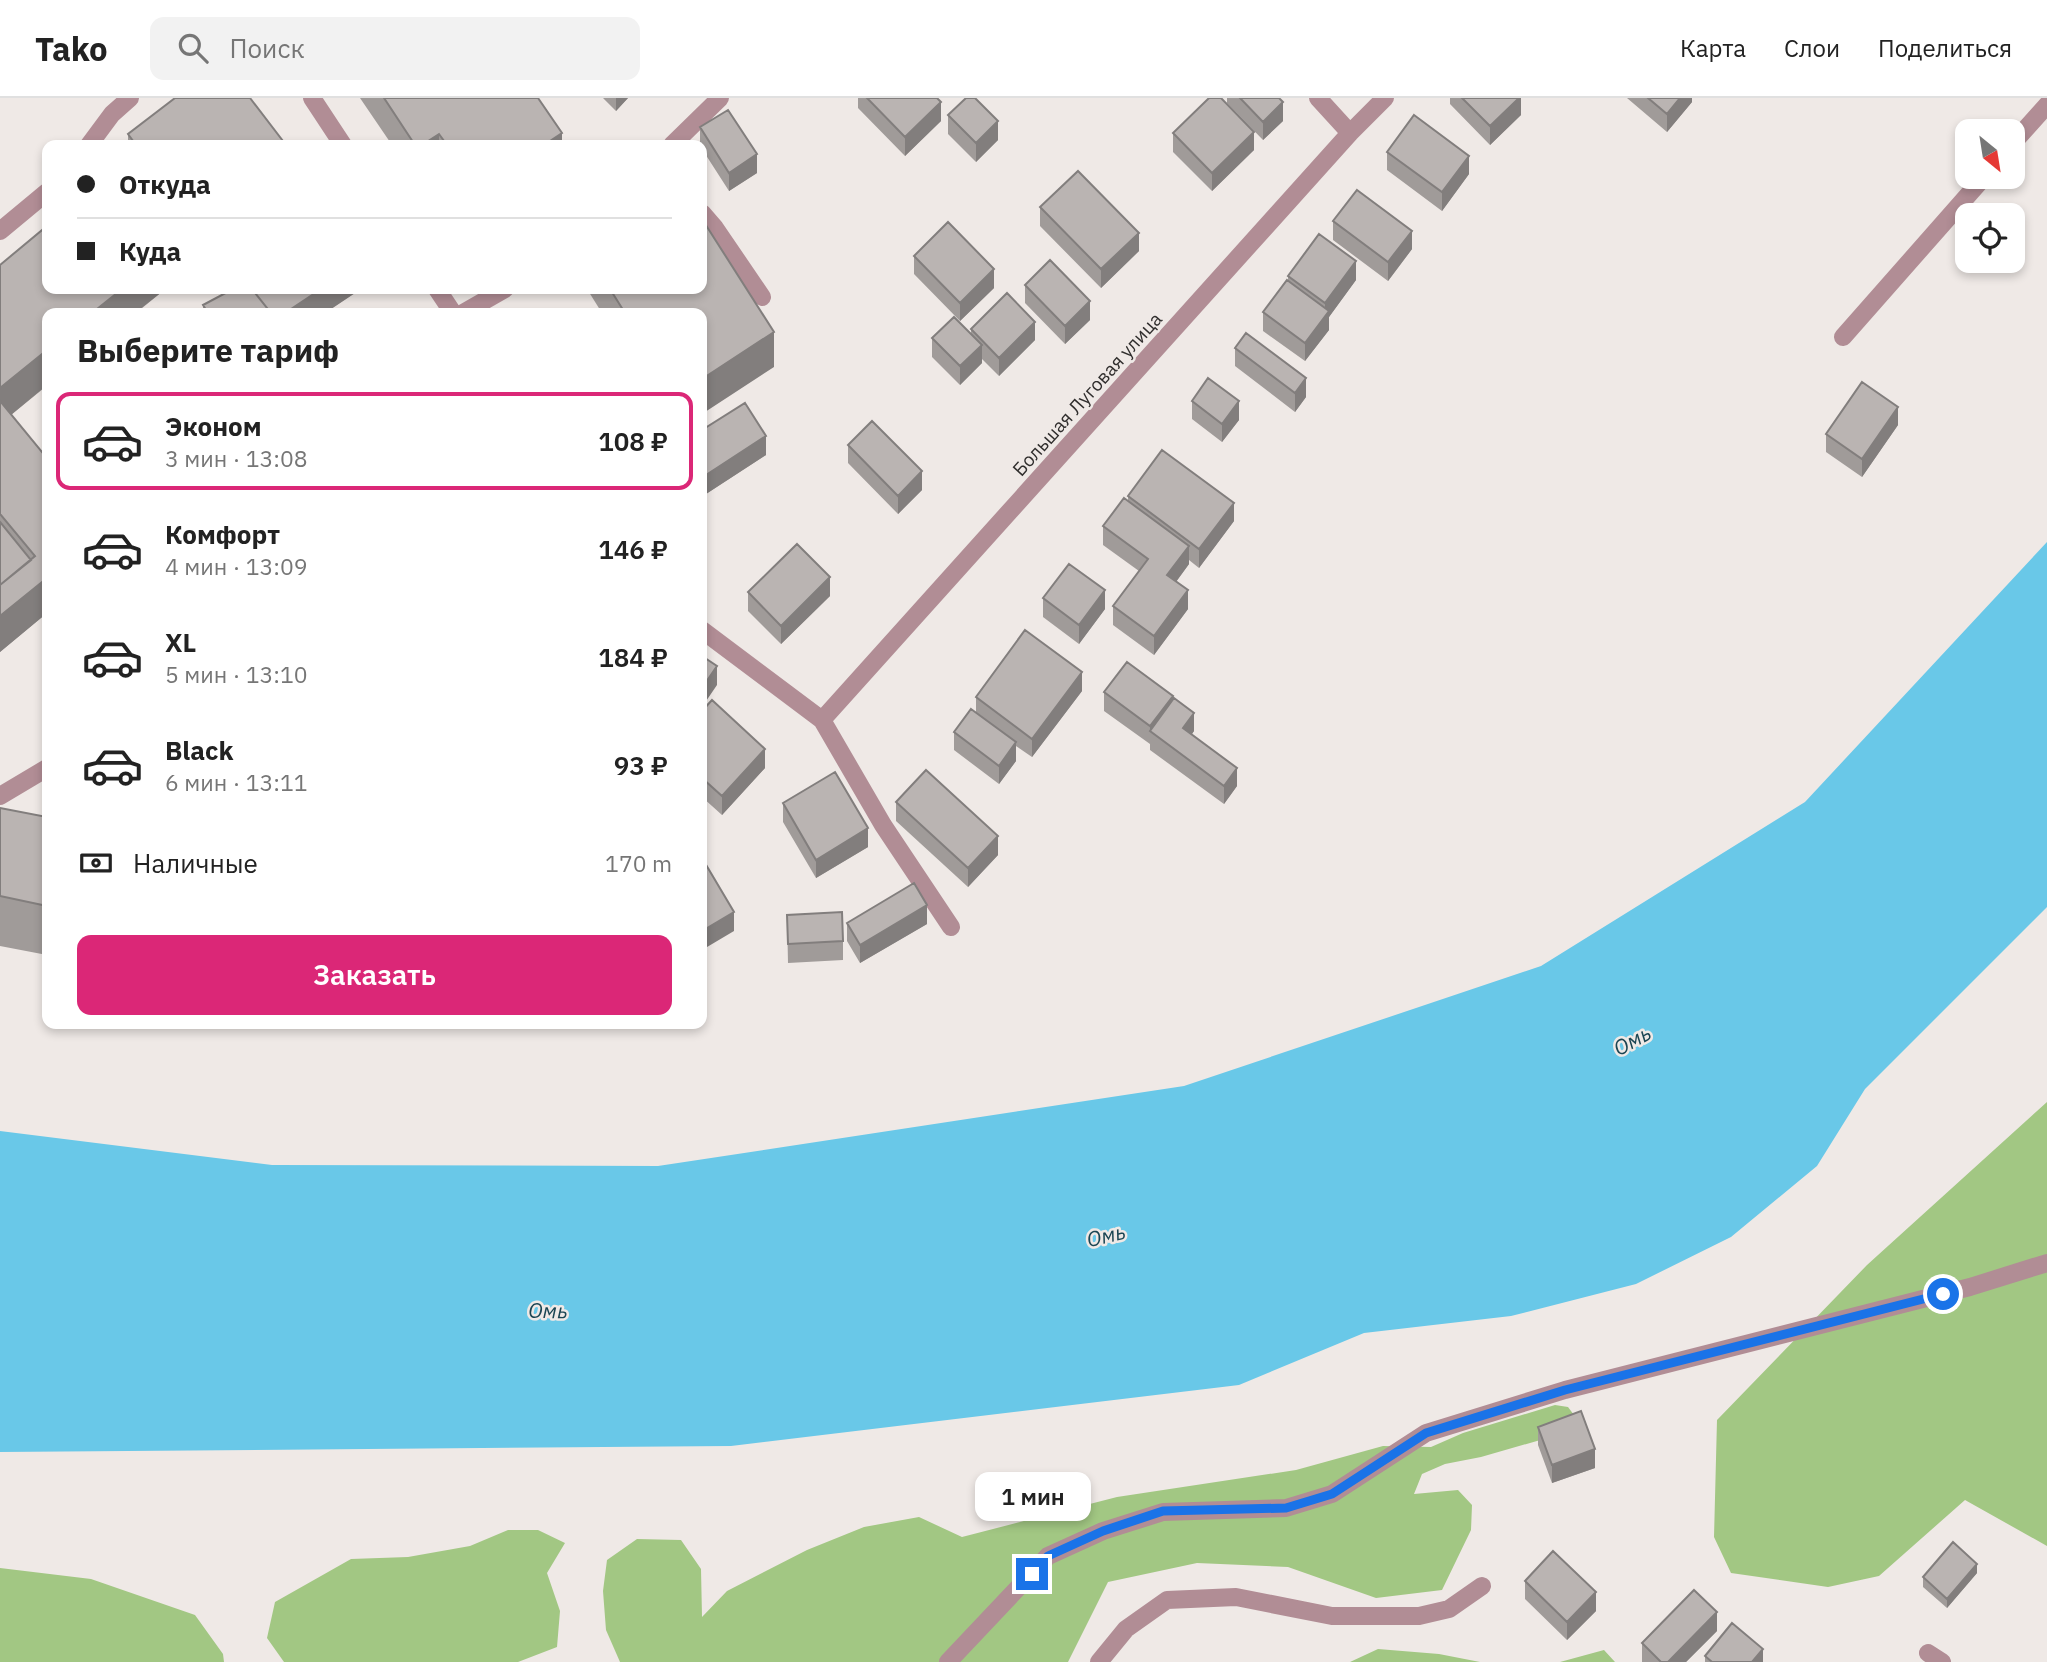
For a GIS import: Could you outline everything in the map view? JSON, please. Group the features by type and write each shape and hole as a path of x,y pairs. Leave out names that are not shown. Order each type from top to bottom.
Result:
{"street":[{"path":"93,140 112,114 130,98"},
{"path":"312,98 340,140"},
{"path":"677,140 720,98"},
{"path":"1318,98 1350,133"},
{"name":"Большая Луговая улица","path":"822,720 1350,133 1385,98"},
{"path":"2025,130 2047,105"},
{"path":"1843,337 1973,189"},
{"path":"0,231 42,196"},
{"path":"707,218 762,297"},
{"path":"472,308 496,294"},
{"path":"707,634 822,720 883,825 951,927"},
{"path":"0,796 42,771"},
{"path":"948,1662 1048,1556 1103,1531 1163,1511 1286,1508 1332,1494 1426,1433 1565,1390 1970,1287 2047,1263"},
{"path":"1099,1662 1126,1629 1167,1600 1236,1597 1332,1616 1419,1616 1449,1609 1482,1586"}],"green space":[{"path":"2047,1102 2047,1546 1965,1500 1879,1576 1828,1587 1731,1573 1714,1537 1717,1420 1867,1265"},
{"path":"1555,1405 1568,1407 1574,1415 1561,1434 1481,1457 1445,1464 1422,1474 1414,1494 1458,1490 1472,1505 1471,1530 1442,1590 1376,1598 1288,1567 1197,1563 1108,1582 1068,1662 620,1662 606,1630 603,1591 607,1560 637,1539 681,1540 701,1569 702,1617 727,1591 807,1550 864,1527 919,1517 962,1537 1117,1497 1296,1470 1383,1446 1431,1447 1463,1433"},
{"path":"508,1530 538,1530 565,1543 547,1573 560,1611 557,1647 518,1662 284,1662 267,1638 275,1602 351,1559 408,1557 470,1546"},
{"path":"0,1568 91,1579 195,1615 223,1654 224,1662 0,1662"},
{"path":"1378,1649 1439,1654 1480,1662 1350,1662"},
{"path":"1604,1650 1615,1662 1560,1662"}],"water":[{"name":"Омь","path":"2047,542 2047,907 1865,1089 1817,1166 1731,1237 1636,1284 1511,1316 1364,1333 1239,1385 731,1446 0,1452 0,1131 272,1165 658,1166 1184,1086 1541,966 1805,802"}],"building":[{"path":"175,98 250,98 282,140 132,140 128,134"},
{"path":"384,98 538,98 562,133 552,140 443,140 439,134 430,140 412,140"},
{"path":"867,98 937,98 941,102 905,137"},
{"path":"966,98 975,98 998,121 976,143 948,115"},
{"path":"1209,98 1221,98 1254,132 1212,173 1173,133"},
{"path":"1240,98 1279,98 1283,102 1263,122"},
{"path":"1462,98 1519,98 1490,126"},
{"path":"1648,98 1680,98 1667,114"},
{"path":"728,110 757,154 729,173 700,127"},
{"path":"1414,115 1469,156 1442,192 1387,152"},
{"path":"1078,171 1139,233 1101,269 1040,207"},
{"path":"1357,190 1412,231 1388,262 1333,221"},
{"path":"948,222 994,269 960,303 914,256"},
{"path":"707,227 774,332 707,376 707,308 622,308 613,294 707,294"},
{"path":"42,230 42,294 116,294 98,308 42,308 42,354 0,388 0,265"},
{"path":"1319,234 1356,261 1325,303 1288,276"},
{"path":"1050,260 1090,301 1065,326 1025,285"},
{"path":"1287,280 1329,311 1305,343 1263,312"},
{"path":"1007,293 1035,322 999,358 971,329"},
{"path":"224,294 256,294 267,308 205,308 203,305"},
{"path":"256,294 314,294 292,308 267,308"},
{"path":"954,317 982,345 960,366 932,338"},
{"path":"1246,333 1306,378 1295,393 1235,348"},
{"path":"1208,378 1239,401 1222,424 1192,401"},
{"path":"1862,382 1898,407 1862,459 1826,434"},
{"path":"0,401 42,452 42,582 0,616 0,585 35,556 0,514"},
{"path":"745,403 766,436 707,474 707,427"},
{"path":"872,421 922,471 898,496 848,445"},
{"path":"1162,450 1234,503 1199,549 1128,496"},
{"path":"1124,498 1189,546 1167,575 1188,590 1154,636 1113,606 1148,559 1103,526"},
{"path":"0,522 31,560 0,585"},
{"path":"797,544 830,577 781,626 748,592"},
{"path":"1069,564 1105,590 1079,625 1043,598"},
{"path":"1025,630 1082,672 1032,739 976,697"},
{"path":"707,659 717,666 707,681"},
{"path":"1127,662 1173,696 1150,726 1104,692"},
{"path":"1174,698 1194,713 1183,728 1237,768 1224,786 1150,731"},
{"path":"712,700 765,749 722,796 707,782 707,706"},
{"path":"971,709 1016,742 999,766 954,732"},
{"path":"926,770 998,836 968,868 896,802"},
{"path":"835,772 868,828 816,860 783,803"},
{"path":"0,808 42,816 42,905 0,896"},
{"path":"707,866 734,912 707,928"},
{"path":"914,883 927,905 860,945 847,923"},
{"path":"842,912 843,941 788,944 787,915"},
{"path":"1581,1411 1595,1449 1552,1465 1538,1427"},
{"path":"1953,1542 1977,1564 1947,1599 1923,1577"},
{"path":"1553,1551 1596,1592 1567,1622 1525,1581"},
{"path":"1694,1590 1717,1612 1668,1662 1661,1662 1642,1643"},
{"path":"1732,1623 1763,1649 1752,1662 1712,1662 1705,1656"}],"route":[{"path":"1032,1574 1048,1556 1103,1531 1163,1511 1286,1508 1332,1494 1426,1433 1565,1390 1943,1294"}]}
